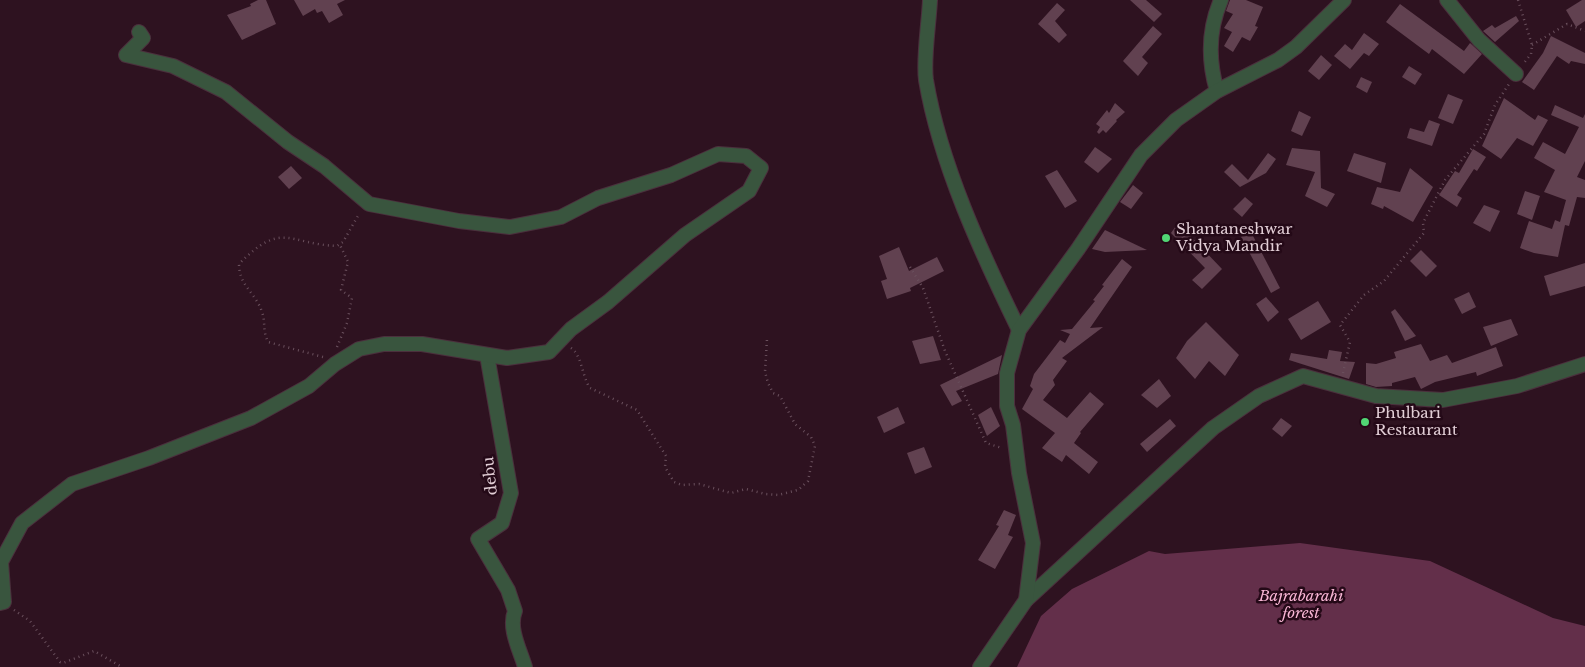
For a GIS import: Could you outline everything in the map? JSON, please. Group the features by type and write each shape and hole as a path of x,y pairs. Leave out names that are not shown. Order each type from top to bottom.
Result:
{"street":[{"path":"930,0 926,78 941,141 980,251 1019,330"},
{"path":"1217,91 1211,69 1210,43 1212,28 1221,0"},
{"path":"1026,600 1033,543 1019,472 1013,425 1007,406 1007,373 1019,330 1078,249 1141,155 1176,120 1217,91 1278,60 1296,47 1344,0"},
{"path":"1447,0 1479,40 1516,74"},
{"path":"2,602 1,562 22,524 72,484 149,458 250,418 309,386 333,363 359,349 384,344 422,344 507,358 549,352 571,329 608,302 685,235 749,191 760,168 746,156 718,154 671,175 598,198 561,217 510,227 459,222 369,204 324,166 288,142 226,92 173,66 126,55 143,38 138,32"},
{"name":"debu","path":"487,355 511,493 502,523 478,538 508,590 516,611 512,618 525,667"},
{"path":"980,667 1026,600 1213,428 1260,396 1303,376 1376,396 1443,400 1517,386 1585,364"}],"path":[{"path":"1340,386 1350,342 1340,325 1364,295 1384,281 1424,233 1423,223 1445,180 1484,134 1495,105 1531,54 1532,45 1518,0"},
{"path":"1532,45 1567,24 1585,31"},
{"path":"340,245 361,211 369,204"},
{"path":"286,236 325,246 340,245 348,262 341,290 352,298 333,363 318,354 268,342 263,332 263,313 239,276 239,264 269,240 286,236"},
{"path":"910,267 923,288 945,351 986,443 1005,448"},
{"path":"549,352 572,348 576,352 590,388 637,410 666,456 665,467 674,482 682,485 699,484 731,492 746,488 765,494 778,495 798,490 808,482 815,446 811,437 795,424 780,396 773,393 768,383 765,372 767,339"},
{"path":"2,602 30,621 60,662 63,663 94,651 122,667"}],"green space":[{"name":"Bajrabarahi forest","path":"1300,543 1430,561 1553,618 1585,626 1585,667 1017,667 1041,616 1072,589 1149,551 1165,554"}],"building":[{"path":"258,0 266,0 276,24 242,40 227,15 251,6 250,4"},
{"path":"294,0 345,0 337,4 343,15 329,23 322,11 317,13 315,9 303,16"},
{"path":"1130,0 1146,0 1162,14 1154,22"},
{"path":"1230,0 1246,0 1263,7 1255,26 1258,27 1250,41 1242,37 1233,52 1224,46 1232,32 1224,28 1233,14 1226,11"},
{"path":"1585,0 1585,21 1576,27 1566,10"},
{"path":"1057,3 1065,10 1055,21 1067,35 1059,43 1038,24"},
{"path":"1400,4 1464,51 1470,43 1482,54 1464,74 1432,49 1429,54 1386,22"},
{"path":"1516,16 1519,21 1495,42 1483,31 1492,25 1495,28"},
{"path":"1153,26 1162,34 1142,57 1148,63 1138,76 1123,61"},
{"path":"1364,33 1379,44 1369,56 1364,53 1350,69 1334,56 1345,44 1352,50"},
{"path":"1551,36 1585,53 1585,64 1571,61 1569,64 1557,56 1534,90 1522,82 1543,53"},
{"path":"1321,55 1332,65 1319,80 1308,71"},
{"path":"1409,66 1422,74 1415,85 1402,77"},
{"path":"1361,77 1372,82 1367,93 1356,87"},
{"path":"1448,94 1463,100 1453,124 1438,118"},
{"path":"1504,98 1535,120 1538,115 1548,120 1533,146 1517,138 1501,159 1482,146"},
{"path":"1115,103 1125,112 1106,133 1103,130 1099,134 1097,132 1100,127 1096,124 1107,110 1109,113"},
{"path":"1555,105 1583,118 1585,114 1585,161 1577,177 1585,180 1585,198 1577,197 1569,226 1565,225 1558,257 1534,253 1520,248 1529,221 1552,229 1555,220 1560,222 1566,200 1544,192 1555,170 1534,158 1543,142 1565,154 1579,127 1551,115"},
{"path":"1299,111 1311,117 1302,136 1291,131"},
{"path":"1429,120 1440,124 1432,146 1407,138 1410,128 1424,132"},
{"path":"1095,147 1112,159 1098,173 1084,162"},
{"path":"1292,148 1320,151 1321,188 1335,194 1327,207 1305,196 1315,172 1286,165"},
{"path":"1473,149 1486,157 1477,171 1474,169 1457,195 1462,198 1457,207 1439,195 1455,171 1459,173"},
{"path":"1268,153 1276,159 1266,173 1240,187 1224,172 1232,164 1248,180"},
{"path":"1354,153 1386,163 1381,183 1347,171"},
{"path":"291,166 302,178 289,189 278,177"},
{"path":"1410,168 1433,187 1413,222 1384,206 1383,209 1371,204 1377,187 1400,192"},
{"path":"1057,170 1077,201 1065,208 1045,176"},
{"path":"1133,185 1143,193 1131,209 1120,202"},
{"path":"1525,191 1540,196 1532,220 1517,214"},
{"path":"1245,197 1253,204 1242,217 1233,209"},
{"path":"1484,205 1500,211 1490,232 1473,223"},
{"path":"1178,223 1222,269 1202,289 1192,280 1205,268 1171,233"},
{"path":"1105,230 1147,250 1105,252 1092,249"},
{"path":"1251,232 1280,288 1271,293 1241,237"},
{"path":"899,247 909,271 937,257 944,271 910,288 911,291 887,299 881,281 887,279 879,256"},
{"path":"1421,250 1437,266 1426,277 1410,261"},
{"path":"1122,259 1132,267 1090,328 1103,327 1062,358 1067,361 1053,380 1055,385 1043,400 1067,418 1090,392 1104,404 1080,432 1074,443 1098,462 1089,474 1066,455 1062,462 1042,448 1055,433 1022,409 1033,389 1030,386 1034,374 1060,340 1065,343 1070,334 1060,330 1072,329 1095,301 1093,300 1104,286 1102,285"},
{"path":"1585,263 1585,286 1550,296 1544,276"},
{"path":"1469,292 1476,307 1462,314 1454,299"},
{"path":"1266,297 1279,312 1268,322 1256,304"},
{"path":"1318,301 1331,322 1301,340 1288,319"},
{"path":"1395,309 1416,336 1405,341 1391,312"},
{"path":"1511,319 1518,335 1491,346 1483,327"},
{"path":"1206,322 1239,355 1225,376 1209,361 1195,379 1176,358 1187,341"},
{"path":"933,336 941,360 920,364 912,341"},
{"path":"1421,344 1430,361 1447,355 1452,363 1496,347 1503,366 1477,376 1476,372 1435,382 1421,389 1415,377 1392,383 1392,386 1376,387 1366,384 1366,363 1376,364 1396,358 1394,352"},
{"path":"1329,350 1342,352 1340,361 1355,362 1349,379 1289,360 1291,353 1327,359"},
{"path":"1002,355 998,374 956,391 962,401 952,406 940,385"},
{"path":"1159,379 1171,396 1157,408 1141,395"},
{"path":"898,407 905,423 884,433 877,417"},
{"path":"991,407 1000,426 987,436 978,415"},
{"path":"1281,418 1292,426 1282,437 1272,429"},
{"path":"1170,419 1176,426 1147,452 1140,444"},
{"path":"924,447 932,467 915,474 907,453"},
{"path":"1004,510 1016,515 1008,535 1013,537 995,569 978,560 999,526 996,525"}],"place":[{"name":"Shantaneshwar Vidya Mandir","path":"1166,238"},
{"name":"Phulbari Restaurant","path":"1365,422"}]}
